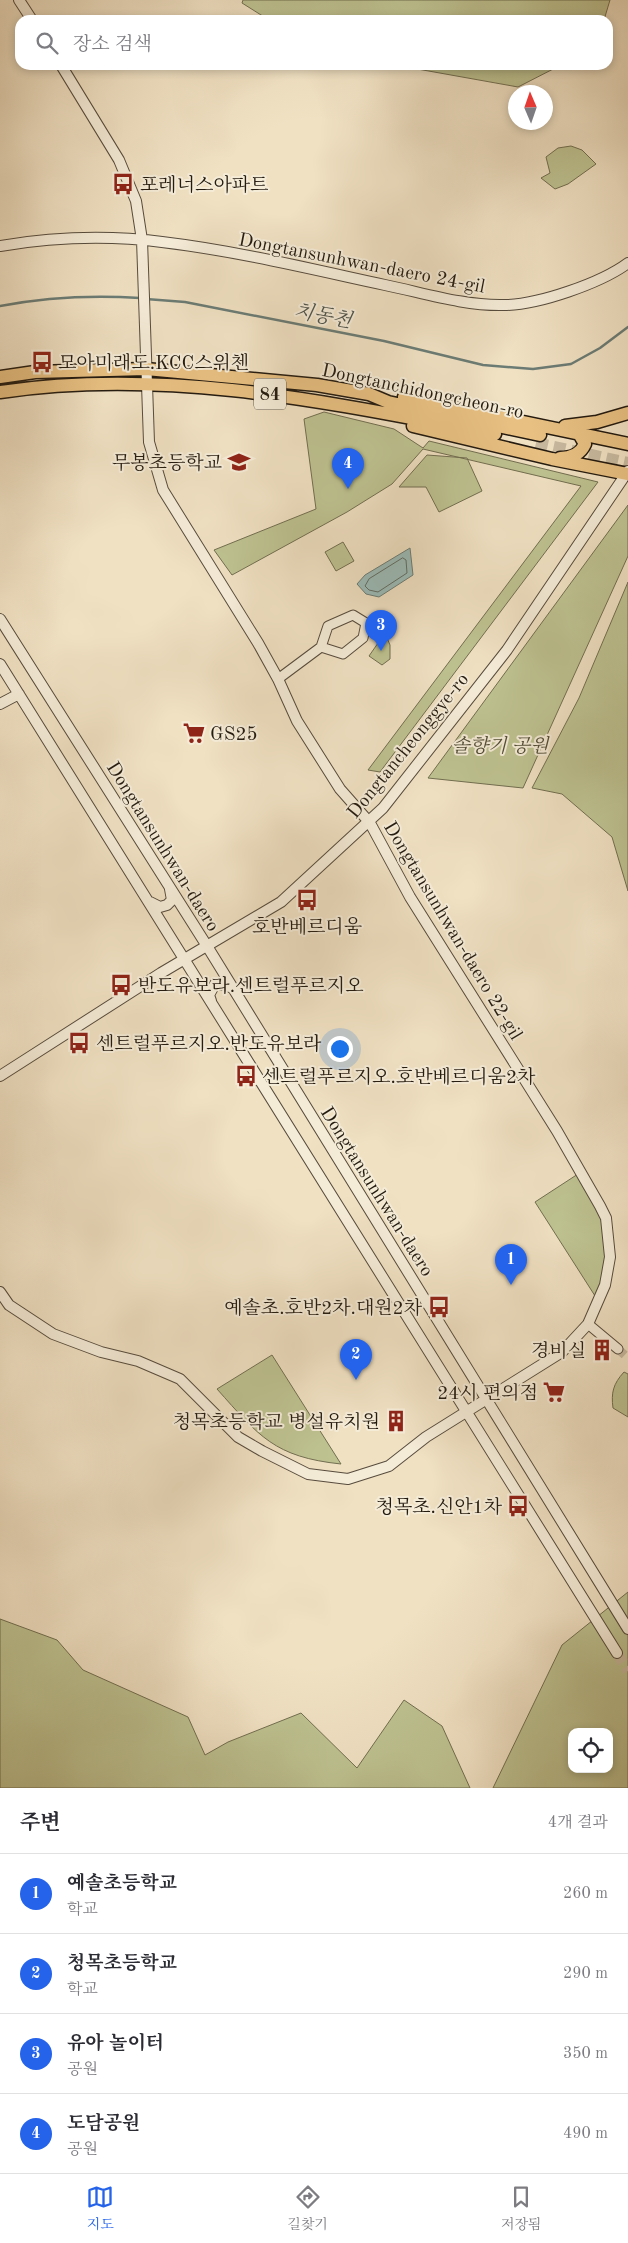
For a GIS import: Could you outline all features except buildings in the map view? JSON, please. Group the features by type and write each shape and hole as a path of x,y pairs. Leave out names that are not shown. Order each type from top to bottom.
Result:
{"main road":[{"name":"Dongtanchidongcheon-ro","path":"0,377 35,372 146,369 317,385 429,402 540,435"},
{"name":"Dongtanchidongcheon-ro","path":"0,392 38,386 146,384 216,387 294,396 366,409 540,435"},
{"path":"366,409 380,416 433,431 552,459 627,473"},
{"path":"540,435 628,413"},
{"path":"552,459 568,458 582,451 585,444 578,432"},
{"path":"540,435 578,432 628,444"}],"street":[{"path":"19,0 29,15"},
{"path":"64,70 119,160 136,201 142,240 146,369"},
{"name":"Dongtansunhwan-daero 24-gil","path":"0,246 84,237 142,240 316,270 472,304 495,305 532,303 586,284 628,263"},
{"name":"Dongtansunhwan-daero 22-gil","path":"0,1292 9,1305 53,1334 100,1352 138,1361 180,1379 238,1437 308,1474 348,1479 388,1466 426,1437 562,1352 588,1324 605,1285 610,1257 606,1218 556,1131 410,897 370,823 340,789 297,721 278,679 163,490 149,442 146,369"},
{"name":"Dongtancheonggye-ro","path":"0,1076 184,958 281,902 370,823 507,650 627,473"},
{"path":"278,679 321,647 328,626 353,615 366,623 363,638 343,654 321,647"},
{"name":"Dongtansunhwan-daero","path":"0,619 207,946 628,1629"},
{"path":"0,664 617,1653"},
{"path":"0,704 19,694"},
{"path":"147,900 160,907 168,905 172,900 170,888"},
{"path":"212,1004 209,995 215,984 226,984 233,989"},
{"path":"588,1324 618,1349"}],"green space":[{"path":"243,0 610,0 606,15 261,15 242,3"},
{"path":"423,70 551,70 522,85 508,85"},
{"path":"571,146 582,150 596,164 568,184 555,189 541,178 550,173 546,157 558,148"},
{"path":"324,412 394,429 423,448 429,441 598,482 380,772 368,770 581,486 423,449 392,484 347,512 232,575 214,550 316,509 304,419"},
{"path":"427,455 467,458 482,491 439,512 426,487 399,487"},
{"name":"솔향기 공원","path":"628,505 628,556 523,788 428,778"},
{"path":"343,542 354,561 336,571 325,552"},
{"path":"628,582 628,891 612,837 562,794 532,788 579,698"},
{"path":"385,633 390,645 390,659 382,665 369,656"},
{"path":"578,1174 597,1208 605,1234 605,1261 597,1299 535,1202"},
{"path":"272,1355 341,1464 318,1461 283,1450 257,1432 217,1389"},
{"path":"624,1372 628,1374 628,1417 613,1408 612,1403 615,1385"},
{"path":"628,1592 628,1788 493,1788 562,1645"},
{"path":"0,1619 57,1640 83,1670 188,1717 205,1755 228,1742 301,1713 357,1768 404,1700 442,1726 470,1788 0,1788"}],"water":[{"path":"410,548 413,575 379,597 366,594 357,584 365,575"}],"waterway":[{"name":"치동천","path":"0,306 70,298 140,298"},
{"name":"치동천","path":"146,299 185,302 384,341 483,365 533,369 571,364 600,348 628,327"}],"tunnel":[{"path":"536,443 628,463"},
{"path":"618,1349 628,1358"},
{"path":"617,1653 628,1671"}],"place":[{"name":"포레너스아파트","path":"123,184"},
{"name":"모아미래도.KCC스위첸","path":"42,362"},
{"name":"무봉초등학교","path":"239,462"},
{"name":"도담공원","path":"348,489"},
{"name":"유아 놀이터","path":"381,651"},
{"name":"GS25","path":"194,733"},
{"name":"호반베르디움","path":"307,900"},
{"name":"반도유보라.센트럴푸르지오","path":"121,985"},
{"name":"센트럴푸르지오.반도유보라","path":"79,1043"},
{"name":"센트럴푸르지오.호반베르디움2차","path":"246,1076"},
{"name":"예솔초등학교","path":"511,1285"},
{"name":"예솔초.호반2차.대원2차","path":"439,1307"},
{"name":"경비실","path":"602,1350"},
{"name":"청목초등학교","path":"356,1380"},
{"name":"24시 편의점","path":"554,1392"},
{"name":"청목초등학교 병설유치원","path":"396,1421"},
{"name":"청목초.신안1차","path":"518,1506"}]}
